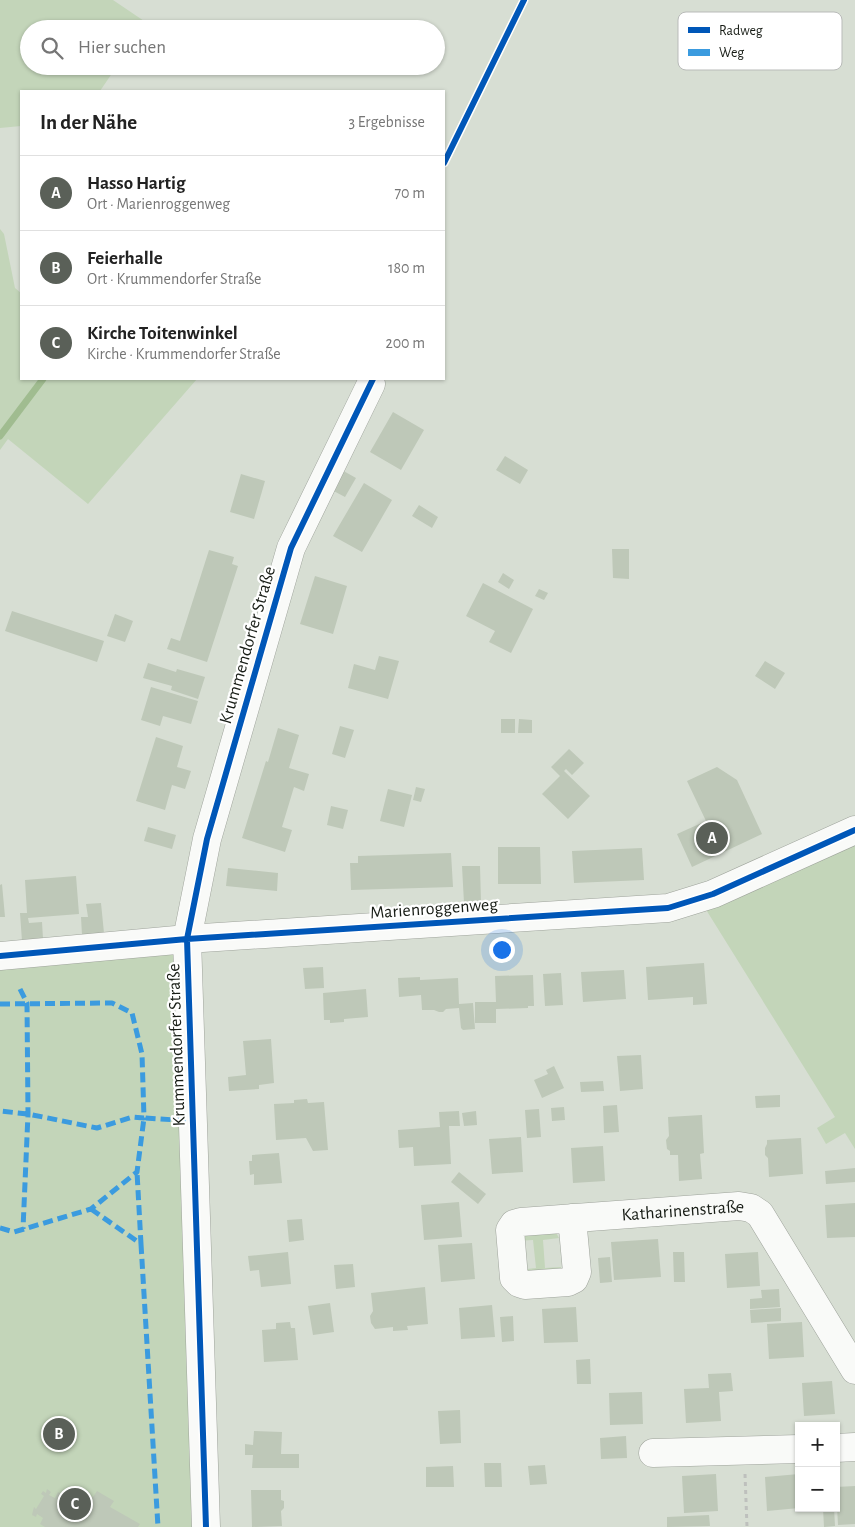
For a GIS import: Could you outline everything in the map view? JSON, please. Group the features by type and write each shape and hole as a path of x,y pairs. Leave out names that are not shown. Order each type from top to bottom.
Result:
{"street":[{"name":"Krummendorfer Straße","path":"206,1527 187,939 207,838 291,548 371,384"},
{"name":"Marienroggenweg","path":"0,956 187,939 668,908 713,894 855,830"},
{"name":"Katharinenstraße","path":"572,1218 738,1206 750,1208 760,1214 855,1370"},
{"path":"840,1448 855,1447"},
{"path":"653,1453 795,1449"}],"path":[{"path":"743,1451 747,1527"}],"green space":[{"path":"0,0 113,0 143,20 20,20 20,75 111,75 101,90 20,90 20,126 0,128"},
{"path":"0,229 4,234 15,288 20,292 20,380 196,380 88,504 8,439 0,450"},
{"path":"855,830 855,1149 845,1133 826,1144 817,1128 835,1117 700,900"},
{"path":"187,939 206,1527 0,1527 0,956"},
{"path":"555,1231 559,1238 543,1240 545,1268 561,1267 561,1270 555,1276 518,1270 536,1268 533,1240 516,1241 519,1235"}],"building":[{"path":"393,412 424,430 401,470 370,452"},
{"path":"505,456 528,470 520,484 496,470"},
{"path":"340,469 356,478 345,497 328,488"},
{"path":"241,474 265,481 254,519 230,512"},
{"path":"364,483 392,500 362,552 333,536"},
{"path":"419,505 438,517 432,528 412,516"},
{"path":"612,549 629,549 629,579 613,578"},
{"path":"209,550 234,557 232,564 238,566 207,662 167,649 171,638 180,641"},
{"path":"503,573 514,580 509,589 498,582"},
{"path":"315,576 347,586 333,634 300,624"},
{"path":"483,583 533,609 511,653 489,642 495,631 466,616"},
{"path":"539,589 548,593 544,600 535,596"},
{"path":"12,611 104,641 97,662 5,631"},
{"path":"115,614 133,621 125,642 107,636"},
{"path":"379,656 399,661 388,699 348,688 354,664 375,670"},
{"path":"765,661 785,673 775,689 755,676"},
{"path":"148,663 176,672 177,669 205,677 198,699 171,690 172,686 143,678"},
{"path":"151,687 198,701 191,724 163,716 160,726 141,720"},
{"path":"501,719 515,719 515,733 501,733"},
{"path":"519,719 532,720 532,733 518,733"},
{"path":"340,726 354,730 345,758 332,754"},
{"path":"278,728 299,735 289,768 309,774 304,791 294,787 282,827 292,830 285,852 242,838"},
{"path":"156,737 183,746 177,767 191,771 185,789 172,785 165,810 136,801"},
{"path":"569,749 584,763 572,775 566,769 564,771 590,796 568,819 542,794 560,776 551,767"},
{"path":"717,767 737,780 762,834 692,867 677,834 706,821 687,781"},
{"path":"416,787 425,789 421,802 413,800"},
{"path":"388,789 412,795 404,827 380,821"},
{"path":"331,806 348,810 343,829 327,825"},
{"path":"148,827 176,835 172,849 144,841"},
{"path":"498,847 540,847 541,884 498,884"},
{"path":"642,848 644,880 574,883 572,851"},
{"path":"451,853 453,887 351,890 350,863 358,863 358,856"},
{"path":"462,866 480,866 481,902 464,903"},
{"path":"228,868 278,873 277,891 226,886"},
{"path":"76,876 79,914 28,918 29,923 42,922 43,939 22,941 20,913 27,913 25,880"},
{"path":"2,884 5,917 0,917 0,885"},
{"path":"101,903 104,933 82,935 81,917 88,917 86,904"},
{"path":"704,963 707,1004 693,1005 693,997 648,1000 646,967"},
{"path":"323,967 324,988 305,989 303,968"},
{"path":"624,970 626,999 583,1002 581,972"},
{"path":"561,973 563,1005 545,1006 543,974"},
{"path":"533,975 534,1006 528,1006 528,1008 496,1009 496,1023 475,1023 475,1002 496,1002 495,976"},
{"path":"420,977 420,980 458,978 459,1004 473,1003 475,1029 463,1030 461,1028 459,1008 446,1009 443,1012 422,1010 421,995 399,997 398,978"},
{"path":"366,989 368,1017 344,1019 344,1022 330,1023 330,1020 324,1020 323,993"},
{"path":"271,1039 274,1083 259,1085 259,1089 229,1091 228,1077 246,1075 243,1041"},
{"path":"641,1055 643,1089 620,1091 617,1056"},
{"path":"554,1066 564,1088 542,1098 534,1080 548,1074 546,1070"},
{"path":"603,1081 604,1091 581,1092 580,1082"},
{"path":"780,1095 780,1107 756,1108 755,1096"},
{"path":"307,1099 308,1103 324,1102 328,1150 313,1151 306,1138 276,1140 274,1104 294,1103 294,1100"},
{"path":"617,1105 619,1132 604,1133 603,1106"},
{"path":"564,1107 565,1120 552,1121 551,1108"},
{"path":"539,1109 541,1137 527,1138 525,1110"},
{"path":"459,1111 460,1126 449,1126 451,1164 414,1166 413,1147 399,1148 398,1130 440,1127 439,1112"},
{"path":"476,1111 477,1125 464,1126 462,1113"},
{"path":"702,1115 704,1153 700,1154 702,1179 679,1181 678,1155 670,1155 670,1151 667,1149 666,1140 669,1136 668,1117"},
{"path":"521,1137 523,1172 492,1174 489,1139"},
{"path":"801,1138 803,1174 769,1177 768,1158 765,1155 767,1140"},
{"path":"603,1146 605,1181 573,1183 571,1148"},
{"path":"279,1153 282,1183 254,1185 254,1174 250,1175 249,1161 252,1161 252,1155"},
{"path":"855,1168 855,1182 826,1184 825,1171"},
{"path":"459,1172 486,1194 478,1204 451,1182"},
{"path":"459,1202 462,1237 424,1240 421,1205"},
{"path":"855,1203 855,1237 827,1238 825,1205"},
{"path":"302,1219 304,1240 289,1242 287,1220"},
{"path":"658,1239 661,1277 614,1280 611,1242"},
{"path":"472,1243 475,1279 441,1282 438,1245"},
{"path":"288,1252 291,1284 261,1287 259,1270 250,1271 248,1256"},
{"path":"673,1252 684,1252 685,1282 674,1282"},
{"path":"758,1252 760,1286 727,1288 725,1254"},
{"path":"610,1257 612,1282 600,1283 598,1258"},
{"path":"353,1264 355,1287 336,1289 334,1265"},
{"path":"425,1287 428,1324 407,1326 408,1330 393,1331 393,1327 375,1329 371,1323 370,1316 373,1311 371,1293"},
{"path":"779,1289 780,1307 750,1309 750,1299 762,1298 761,1290"},
{"path":"330,1303 334,1332 313,1335 308,1306"},
{"path":"492,1305 495,1337 461,1339 459,1308"},
{"path":"576,1307 578,1342 544,1343 542,1309"},
{"path":"781,1308 781,1321 751,1323 750,1310"},
{"path":"513,1316 514,1341 502,1342 500,1317"},
{"path":"290,1322 291,1328 295,1328 298,1360 264,1362 262,1330 276,1329 276,1323"},
{"path":"802,1322 804,1357 769,1359 767,1324"},
{"path":"590,1359 591,1384 577,1384 576,1360"},
{"path":"731,1373 733,1391 719,1392 721,1421 686,1423 684,1389 709,1388 708,1374"},
{"path":"832,1381 835,1414 804,1416 802,1383"},
{"path":"642,1392 643,1424 610,1425 609,1393"},
{"path":"460,1410 461,1443 440,1444 438,1411"},
{"path":"55,1421 73,1433 64,1448 46,1436"},
{"path":"254,1431 282,1432 281,1454 299,1454 299,1468 252,1468 253,1455 245,1455 245,1444 253,1445"},
{"path":"626,1436 627,1458 601,1459 600,1438"},
{"path":"484,1463 501,1463 502,1487 485,1487"},
{"path":"545,1465 547,1484 530,1485 528,1466"},
{"path":"453,1466 454,1487 426,1487 426,1467"},
{"path":"716,1474 718,1511 684,1513 682,1476"},
{"path":"795,1474 795,1508 767,1511 765,1477"},
{"path":"75,1486 93,1497 97,1491 114,1501 110,1507 140,1524 138,1527 45,1527 40,1524 43,1518 37,1514 36,1517 32,1515 34,1507 36,1509 44,1496 41,1494 43,1491 46,1493 47,1489 51,1492 49,1495 55,1498 58,1492 68,1498"},
{"path":"855,1486 855,1524 838,1525 840,1487"},
{"path":"251,1490 281,1490 281,1500 284,1501 284,1508 281,1511 282,1526 252,1527"},
{"path":"823,1512 834,1512 835,1526 824,1527"},
{"path":"709,1515 710,1526 667,1527 667,1517"}],"waterway":[{"path":"0,436 42,380"}],"marked path":[{"path":"20,989 27,1003 28,1114 23,1229"},
{"path":"0,1004 112,1003 132,1013 142,1054 144,1118 133,1117 97,1128 28,1114 0,1111"},
{"path":"0,1228 14,1232 91,1209 137,1172 144,1118 193,1121"},
{"path":"91,1209 141,1244 137,1172"},
{"path":"141,1244 158,1527"}],"cycle path":[{"path":"445,161 524,0"},
{"path":"206,1527 187,939 207,839 291,548 373,380"},
{"path":"0,956 187,939 668,908 713,894 855,830"}],"place":[{"name":"Hasso Hartig","path":"712,838"},
{"name":"Feierhalle","path":"59,1434"},
{"name":"Kirche Toitenwinkel","path":"75,1504"}]}
